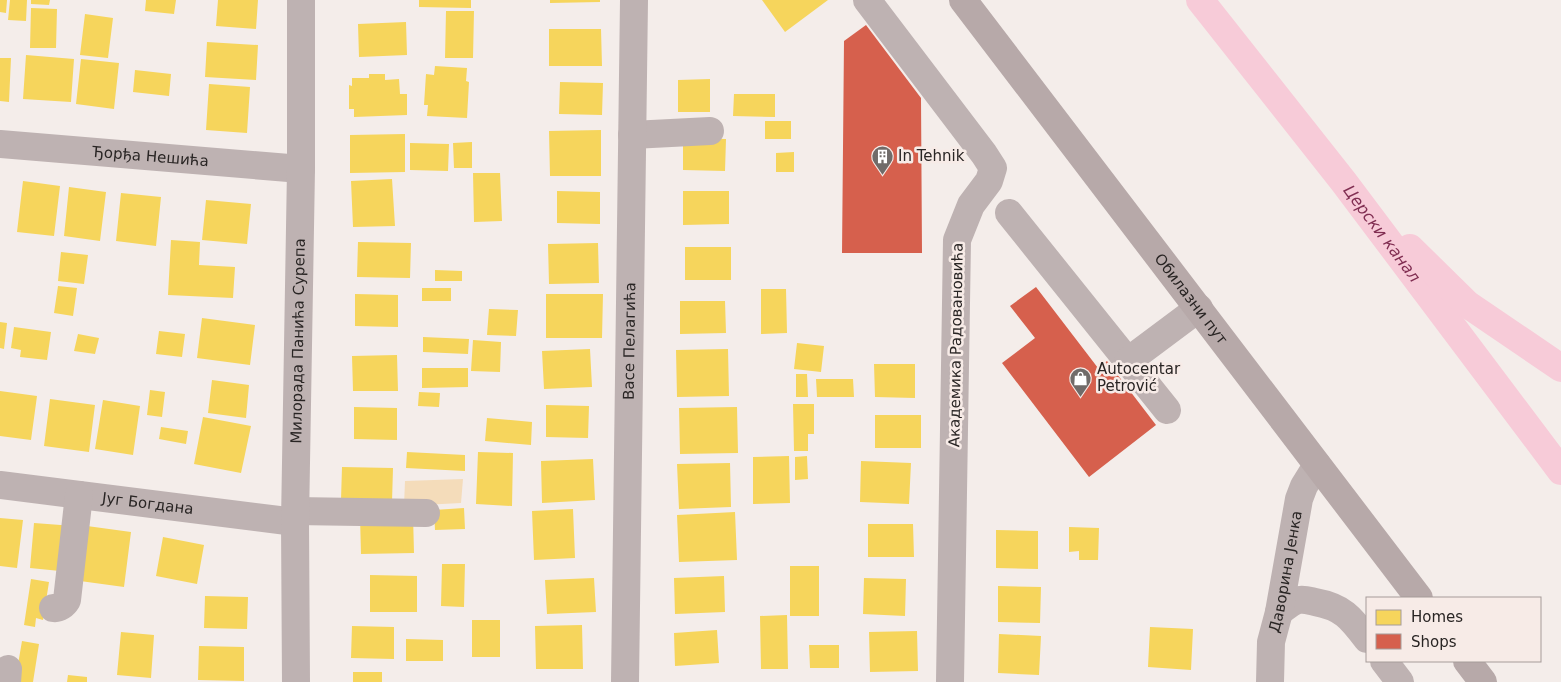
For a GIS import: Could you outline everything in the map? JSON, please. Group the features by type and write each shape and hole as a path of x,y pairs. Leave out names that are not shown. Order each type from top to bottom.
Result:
{"main road":[{"name":"Обилазни пут","path":"963,0 1418,597"},
{"path":"1468,662 1483,682"}],"street":[{"name":"Милорада Панића Сурепа","path":"296,682 295,517 301,169 301,0"},
{"name":"Васе Пелагића","path":"625,682 634,0"},
{"name":"Академика Радовановића","path":"866,0 993,168 988,181 971,205 957,240 950,682"},
{"path":"632,135 710,131"},
{"name":"Ђорђа Нешића","path":"0,144 301,169"},
{"path":"1009,213 1167,410"},
{"path":"1128,362 1199,308"},
{"name":"Даворина Јенка","path":"1270,682 1272,642 1287,600 1300,499 1304,486 1317,465"},
{"name":"Југ Богдана","path":"0,485 78,495 295,517 426,513"},
{"path":"53,608 59,608 67,600 78,495"},
{"path":"1287,600 1306,600 1337,608 1351,619 1366,639"},
{"path":"1385,662 1400,682"}],"shaded area":[{"path":"463,479 461,503 404,506 405,481"}],"building: Homes":[{"path":"0,0 7,0 6,13 0,12"},
{"path":"10,0 27,0 26,21 8,20"},
{"path":"31,0 50,0 49,5 31,4"},
{"path":"146,0 176,0 174,14 145,11"},
{"path":"218,0 258,0 256,29 216,26"},
{"path":"419,0 471,0 471,8 419,7"},
{"path":"550,0 600,0 600,2 550,3"},
{"path":"762,0 828,0 785,32"},
{"path":"31,8 57,9 56,48 30,48"},
{"path":"446,11 474,11 473,58 445,58"},
{"path":"85,14 113,18 108,58 80,55"},
{"path":"406,22 407,55 359,57 358,24"},
{"path":"549,29 601,29 602,66 549,66"},
{"path":"207,42 258,45 256,80 205,77"},
{"path":"26,55 74,59 71,102 23,99"},
{"path":"0,58 11,58 9,102 0,101"},
{"path":"81,59 119,63 114,109 76,104"},
{"path":"435,66 467,68 466,81 469,82 467,118 427,116 428,105 424,105 426,74 434,75"},
{"path":"135,70 171,74 169,96 133,92"},
{"path":"369,74 385,74 385,80 399,79 400,94 407,94 407,115 354,117 354,109 349,109 349,85 352,86 352,78 369,78"},
{"path":"710,79 710,112 678,112 678,80"},
{"path":"560,82 603,83 602,115 559,114"},
{"path":"209,84 250,87 247,133 206,130"},
{"path":"734,94 775,94 775,117 733,116"},
{"path":"765,121 791,121 791,139 765,139"},
{"path":"601,130 601,176 550,176 549,131"},
{"path":"405,134 405,172 350,173 350,135"},
{"path":"683,138 726,139 725,171 683,170"},
{"path":"472,142 472,168 454,168 453,143"},
{"path":"410,143 449,144 448,171 410,170"},
{"path":"794,152 794,172 776,172 776,153"},
{"path":"473,173 500,173 502,221 474,222"},
{"path":"392,179 395,226 353,227 351,181"},
{"path":"23,181 60,186 54,236 17,232"},
{"path":"69,187 106,192 100,241 64,236"},
{"path":"557,191 600,192 600,224 557,223"},
{"path":"683,191 729,191 729,224 683,225"},
{"path":"121,193 161,197 156,246 116,241"},
{"path":"206,200 251,204 247,244 202,240"},
{"path":"171,240 200,242 199,265 235,267 233,298 168,295"},
{"path":"358,242 411,243 410,278 357,277"},
{"path":"598,243 599,283 549,284 548,244"},
{"path":"685,247 731,247 731,280 685,280"},
{"path":"61,252 88,255 84,284 58,281"},
{"path":"435,270 462,271 462,281 435,281"},
{"path":"58,286 77,288 73,316 54,313"},
{"path":"422,288 451,288 451,301 422,301"},
{"path":"761,289 786,289 787,333 761,334"},
{"path":"355,294 398,295 398,327 355,326"},
{"path":"546,294 603,294 602,338 546,338"},
{"path":"680,301 725,301 726,333 680,334"},
{"path":"489,309 518,310 516,336 487,335"},
{"path":"202,318 255,325 250,365 197,358"},
{"path":"0,322 7,323 4,349 0,348"},
{"path":"14,327 51,332 47,360 20,357 21,350 11,348"},
{"path":"159,331 185,334 182,357 156,354"},
{"path":"78,334 99,338 95,354 74,351"},
{"path":"423,337 469,339 468,354 423,352"},
{"path":"473,340 501,342 500,372 471,371"},
{"path":"797,343 824,346 821,372 794,369"},
{"path":"590,349 592,387 544,389 542,351"},
{"path":"728,349 729,396 677,397 676,350"},
{"path":"397,355 398,391 353,391 352,356"},
{"path":"874,364 915,364 915,398 875,397"},
{"path":"422,368 468,368 468,387 422,388"},
{"path":"796,374 807,374 808,397 796,397"},
{"path":"816,379 853,379 854,397 817,397"},
{"path":"212,380 249,385 246,418 208,413"},
{"path":"150,390 165,392 162,417 147,415"},
{"path":"0,391 37,396 31,440 0,436"},
{"path":"419,392 440,393 439,407 418,406"},
{"path":"50,399 95,405 89,452 44,446"},
{"path":"103,400 140,406 133,455 95,449"},
{"path":"793,404 814,404 814,434 808,434 808,451 794,451"},
{"path":"546,405 589,406 588,438 546,437"},
{"path":"354,407 397,408 397,440 354,439"},
{"path":"737,407 738,453 680,454 679,408"},
{"path":"875,415 921,415 921,448 875,448"},
{"path":"203,417 251,426 241,473 194,464"},
{"path":"487,418 532,422 531,445 485,441"},
{"path":"161,427 188,431 186,444 159,439"},
{"path":"407,452 465,455 465,471 406,468"},
{"path":"478,452 513,453 512,506 476,504"},
{"path":"789,456 790,503 753,504 753,457"},
{"path":"807,456 808,479 795,480 795,457"},
{"path":"593,459 595,500 542,503 541,461"},
{"path":"861,461 911,463 909,504 860,502"},
{"path":"730,463 731,507 679,509 677,464"},
{"path":"342,467 393,468 392,502 341,500"},
{"path":"464,508 465,529 435,530 434,510"},
{"path":"573,509 575,558 534,560 532,511"},
{"path":"735,512 737,560 679,562 677,515"},
{"path":"413,515 414,553 361,554 360,516"},
{"path":"0,518 23,520 17,568 0,566"},
{"path":"34,523 74,526 70,572 30,568"},
{"path":"868,524 913,524 914,557 868,557"},
{"path":"87,526 131,532 124,587 80,581"},
{"path":"1069,527 1099,528 1098,560 1079,560 1079,551 1069,552"},
{"path":"996,530 1038,531 1038,569 996,568"},
{"path":"163,537 204,545 197,584 156,576"},
{"path":"442,564 465,564 464,607 441,606"},
{"path":"790,566 819,566 819,616 790,616"},
{"path":"370,575 417,576 417,612 370,612"},
{"path":"724,576 725,612 675,614 674,578"},
{"path":"594,578 596,612 547,614 545,580"},
{"path":"864,578 906,579 905,616 863,614"},
{"path":"31,579 49,582 43,620 36,618 35,627 24,625"},
{"path":"998,586 1041,587 1040,623 998,622"},
{"path":"205,596 248,597 247,629 204,628"},
{"path":"787,615 788,669 761,669 760,616"},
{"path":"472,620 500,620 500,657 472,657"},
{"path":"582,625 583,669 536,669 535,626"},
{"path":"352,626 394,627 394,659 351,658"},
{"path":"1150,627 1193,629 1191,670 1148,667"},
{"path":"717,630 719,663 675,666 674,633"},
{"path":"917,631 918,671 870,672 869,632"},
{"path":"121,632 154,635 151,678 117,675"},
{"path":"999,634 1041,636 1039,675 998,673"},
{"path":"406,639 443,640 443,661 406,661"},
{"path":"22,641 39,644 33,682 15,682"},
{"path":"809,645 839,645 839,668 810,668"},
{"path":"199,646 244,647 244,681 198,680"},
{"path":"353,672 382,672 382,682 353,682"},
{"path":"68,675 87,677 87,682 67,682"}],"building: Shops":[{"name":"In Tehnik","path":"866,25 921,98 922,253 842,253 844,41"},
{"name":"Autocentar Petrović","path":"1036,287 1098,368 1107,361 1156,425 1089,477 1002,363 1035,338 1010,306"}],"waterway":[{"name":"Церски канал","path":"1200,0 1343,181 1561,471"},
{"path":"1410,248 1467,304 1561,368"}],"place":[{"name":"In Tehnik","path":"882,175"},
{"name":"Autocentar Petrović","path":"1081,397"}]}
